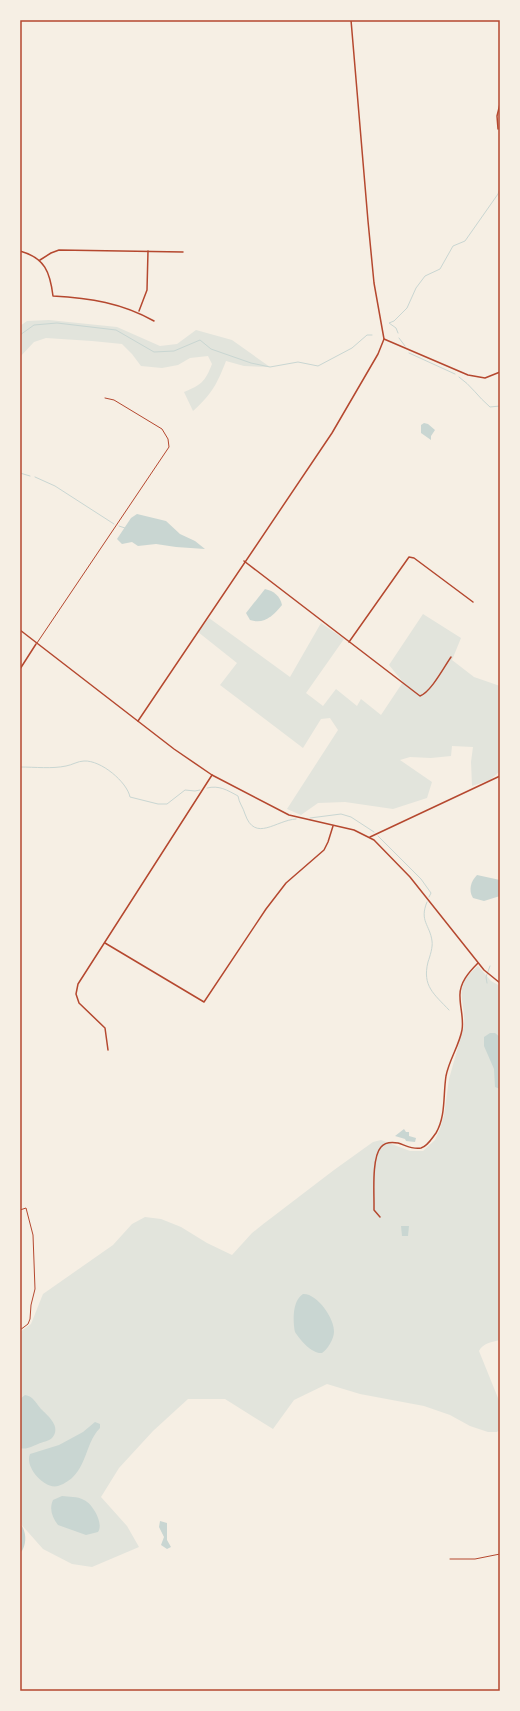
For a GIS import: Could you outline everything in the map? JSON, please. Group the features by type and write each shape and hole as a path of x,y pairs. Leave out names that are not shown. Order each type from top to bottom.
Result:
{"street":[{"path":"138,721 244,561 264,535 332,433 378,354 384,339 374,283 368,225 351,20"},
{"path":"498,129 497,116 500,104"},
{"path":"40,260 59,250 183,252"},
{"path":"20,251 40,260 52,281 53,296 98,300 139,312 154,321"},
{"path":"139,312 147,290 148,251"},
{"path":"384,339 468,375 485,378 500,372"},
{"path":"349,642 400,567 409,557 414,558 473,602"},
{"path":"244,561 420,696 424,695 429,689 451,657"},
{"path":"20,630 193,763 212,775 289,815 354,830 370,837 378,843 410,877 484,970 500,983"},
{"path":"20,669 37,643"},
{"path":"108,1050 105,1028 79,1003 76,994 78,984 212,775"},
{"path":"370,837 500,776"},
{"path":"105,943 204,1002 266,909 286,883 324,850 333,826"},
{"path":"380,1217 374,1210 377,1154 382,1145 388,1143 397,1143 412,1148 421,1148 427,1144 437,1131 442,1115 446,1075 462,1030 460,998 462,987 468,975 478,963"}],"lane":[{"path":"37,643 168,447 168,439 162,429 114,400 105,398"},
{"path":"20,1210 26,1208 33,1235 35,1289 31,1304 30,1319 28,1324 20,1330"},
{"path":"450,1559 475,1559 500,1554"}],"shaded area":[{"path":"49,320 117,327 160,346 177,344 196,330 232,340 270,367 244,366 226,361 213,388 193,411 184,392 195,387 205,379 212,364 208,356 190,358 178,365 162,368 141,366 122,344 46,338 34,342 20,357 20,326 27,321"},
{"path":"424,423 428,424 435,430 431,436 431,440 421,433 421,425"},
{"path":"137,514 166,521 180,534 195,541 205,549 156,544 138,546 132,542 122,544 117,539 131,518"},
{"path":"265,589 276,594 282,605 276,612 264,620 250,620 246,613"},
{"path":"423,614 461,638 452,660 474,677 500,686 500,771 490,780 472,786 471,762 473,747 452,746 451,756 431,758 410,757 400,760 432,782 427,798 393,809 345,802 318,803 301,815 287,809 338,730 330,718 321,719 303,748 220,685 237,663 198,632 209,618 290,677 321,623 344,639 306,693 323,706 336,689 357,706 361,699 381,715 403,682 389,665"},
{"path":"477,875 500,880 500,896 484,901 473,898 471,895 471,886"},
{"path":"478,966 491,981 500,986 500,1340 485,1345 479,1351 500,1403 500,1429 497,1432 488,1432 470,1426 450,1415 424,1406 360,1394 327,1384 294,1400 273,1429 225,1399 188,1399 153,1431 119,1468 101,1497 127,1526 139,1547 92,1567 72,1564 43,1549 20,1523 20,1332 31,1324 43,1294 113,1245 132,1224 145,1217 161,1219 181,1227 207,1243 232,1255 252,1233 373,1142 381,1140 410,1151 423,1151 435,1140 440,1129 444,1115 449,1079 464,1026 462,988 470,974"},
{"path":"490,1033 495,1033 500,1037 500,1089 495,1087 494,1069 484,1046 484,1037"},
{"path":"404,1129 406,1132 409,1132 409,1136 416,1138 415,1142 406,1141 405,1139 395,1136"},
{"path":"401,1226 409,1226 408,1236 402,1236"},
{"path":"303,1294 314,1298 319,1302 332,1320 334,1327 333,1338 328,1347 322,1353 318,1353 310,1349 295,1332 295,1306 299,1297"},
{"path":"25,1395 32,1398 50,1418 55,1426 55,1434 51,1439 29,1448 20,1448 20,1399"},
{"path":"95,1422 100,1424 100,1428 90,1443 84,1460 75,1475 68,1481 58,1486 47,1485 42,1481 30,1465 30,1454 59,1445 83,1432"},
{"path":"62,1496 76,1497 87,1502 91,1506 99,1519 100,1524 98,1532 86,1535 58,1525 54,1519 51,1507 53,1500"},
{"path":"160,1521 167,1523 167,1540 171,1547 167,1549 161,1545 164,1537 159,1527"},
{"path":"20,1524 24,1530 25,1543 20,1553"}],"waterway":[{"path":"398,333 396,328 389,323 394,321 407,308 416,288 425,276 440,269 453,246 465,241 500,189"},
{"path":"20,335 34,325 57,323 116,330 154,352 174,351 200,340 211,349 251,363 270,367 298,362 318,366 352,348 367,335 372,335"},
{"path":"399,338 405,346"},
{"path":"409,353 455,374"},
{"path":"459,377 490,407 500,406"},
{"path":"20,473 30,476"},
{"path":"35,477 55,486 114,524"},
{"path":"119,526 125,528"},
{"path":"20,767 43,768 68,765 82,761 91,762 105,768 119,779 128,791 130,797 158,804 167,804 185,790 200,790"},
{"path":"207,788 211,787 227,790 238,796 249,823 254,827 260,829 267,828 288,820 296,819"},
{"path":"310,818 341,814 351,817 374,832"},
{"path":"378,836 421,879 431,893 429,897"},
{"path":"427,902 424,914 432,943 427,970 428,984 434,994 449,1010"},
{"path":"487,983 486,977 490,966"}]}
